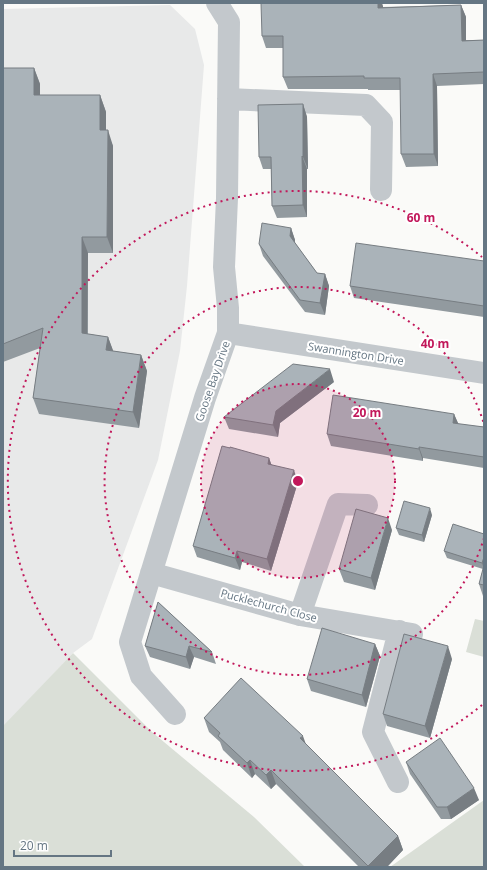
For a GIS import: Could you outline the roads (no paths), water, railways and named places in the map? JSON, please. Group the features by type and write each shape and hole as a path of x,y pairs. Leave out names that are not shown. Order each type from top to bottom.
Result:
{"street":[{"name":"Goose Bay Drive","path":"175,714 141,676 130,642 204,398 228,333 228,308 224,267 227,198 229,22 217,3"},
{"path":"228,100 366,105 382,122 381,190"},
{"name":"Swannington Drive","path":"228,333 484,372"},
{"path":"300,615 338,504 367,505"},
{"name":"Pucklechurch Close","path":"151,573 300,615 406,633 373,732 398,782"}]}
